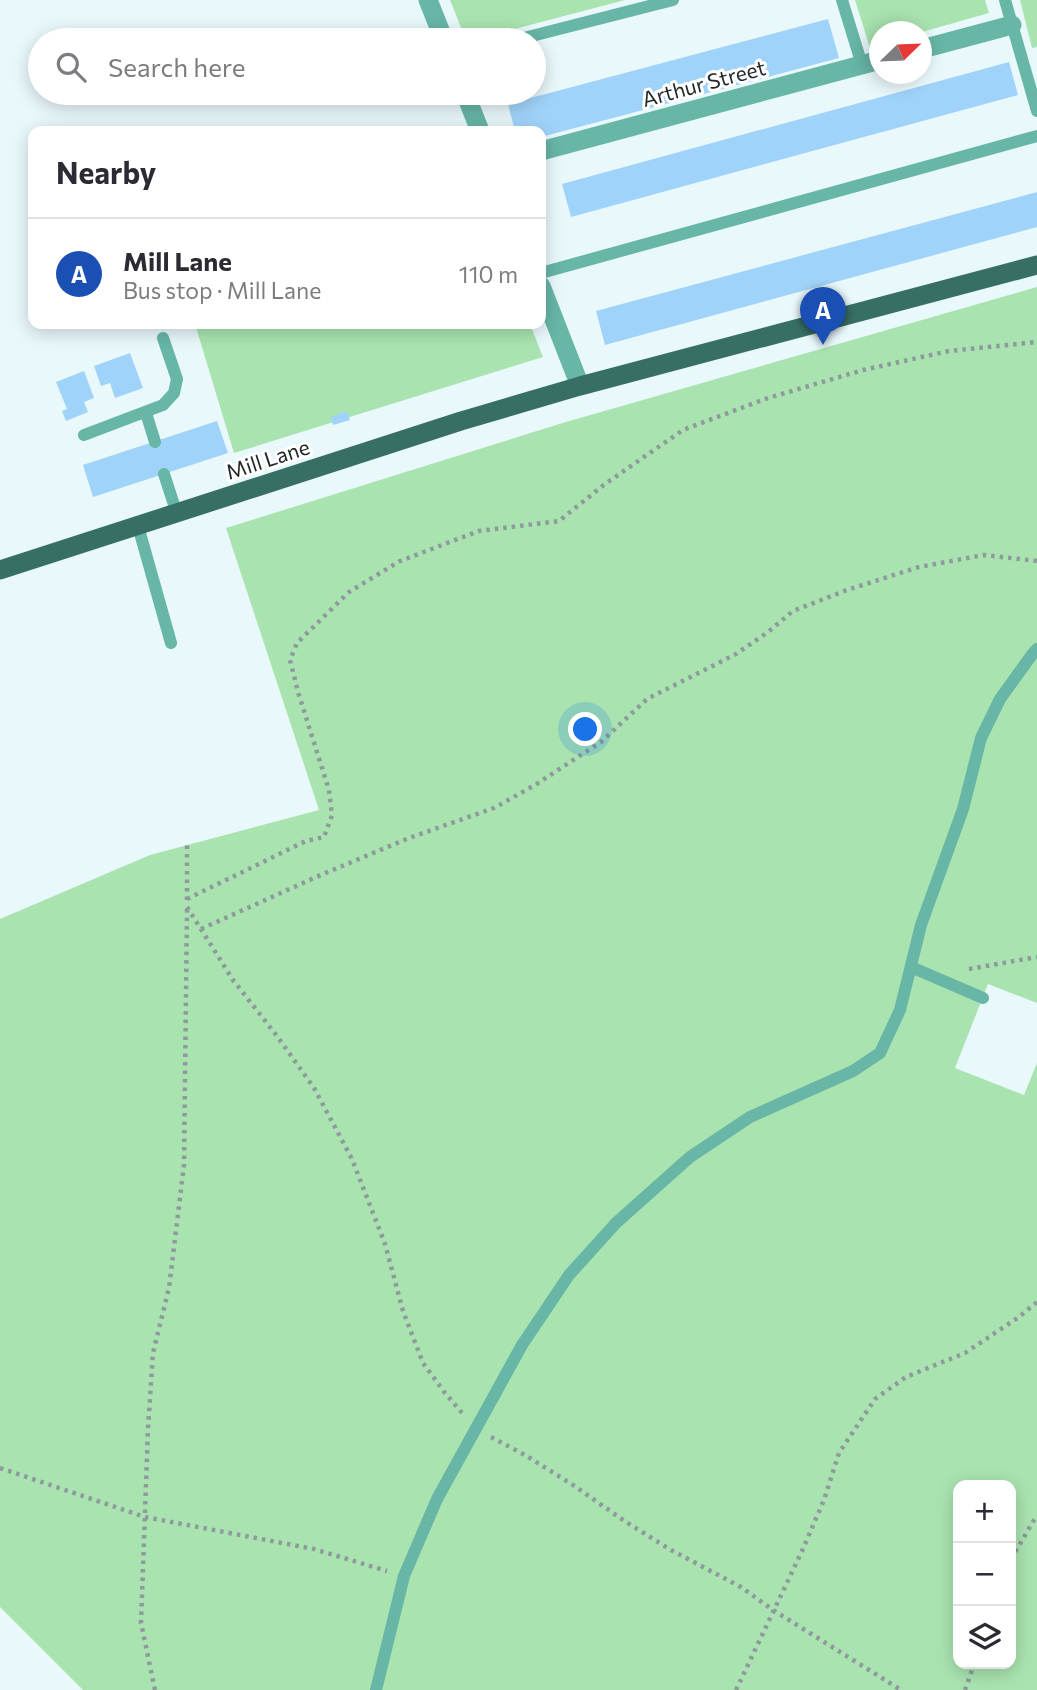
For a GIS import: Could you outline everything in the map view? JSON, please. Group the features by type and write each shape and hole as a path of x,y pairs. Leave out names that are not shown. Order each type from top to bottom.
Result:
{"main road":[{"name":"Mill Lane","path":"0,570 461,421 1037,265"}],"street":[{"path":"428,0 439,28"},
{"path":"932,46 1012,25"},
{"name":"Arthur Street","path":"546,150 869,63"},
{"path":"470,105 478,126"},
{"path":"546,299 580,387"}],"lane":[{"path":"546,32 673,0"},
{"path":"842,0 869,58"},
{"path":"1005,0 1037,111"},
{"path":"546,272 1037,136"},
{"path":"84,435 146,413 163,405 174,393 177,379 163,338"},
{"path":"146,413 155,442"},
{"path":"164,474 177,514"},
{"path":"138,526 171,643"},
{"path":"376,1690 404,1576 437,1499 522,1345 569,1275 616,1223 690,1157 750,1117 853,1071 880,1053 900,1010 921,925 963,809 981,737 1000,699 1037,649"},
{"path":"911,967 983,998"}],"path":[{"path":"187,900 306,841 324,837 332,816 329,790 290,660 297,643 349,592 400,561 479,531 559,521 605,484 683,430 765,398 863,370 949,351 1037,342"},
{"path":"201,929 409,838 494,808 601,742 647,699 736,654 793,611 919,567 984,555 1037,561"},
{"path":"155,1690 141,1623 148,1429 153,1353 169,1288 184,1166 187,845"},
{"path":"938,980 964,970 1037,957"},
{"path":"736,1690 824,1500 839,1453 875,1399 906,1377 965,1353 1037,1302"},
{"path":"0,1468 145,1517 314,1549 404,1576"},
{"path":"1016,1551 1037,1516"},
{"path":"965,1690 972,1669"}],"green space":[{"path":"450,0 625,0 519,28 461,28"},
{"path":"855,0 985,0 989,13 932,29 932,21 869,21 869,45"},
{"path":"1020,0 1037,0 1037,47 1032,48"},
{"path":"1037,287 1037,1003 988,984 955,1068 1024,1095 1037,1063 1037,1690 83,1690 0,1607 0,919 150,855 319,810 226,528 566,422"},
{"path":"197,329 532,329 543,357 234,453"}],"building":[{"path":"828,19 839,58 546,136 546,126 514,126 508,105 546,105 546,94"},
{"path":"1009,62 1018,95 571,217 562,184"},
{"path":"1037,192 1037,227 605,345 596,311"},
{"path":"130,353 143,388 115,398 110,383 101,386 94,366"},
{"path":"84,371 94,398 84,402 88,412 66,421 62,411 67,409 56,382"},
{"path":"347,411 350,420 333,425 331,417"},
{"path":"217,421 228,453 93,497 83,465"}],"place":[{"name":"Mill Lane","path":"823,345"}]}
